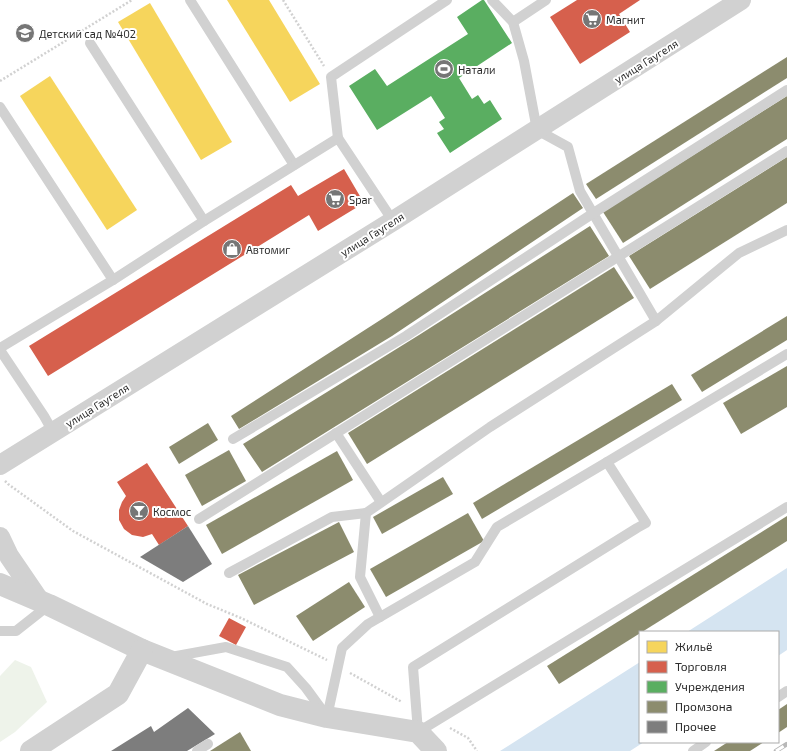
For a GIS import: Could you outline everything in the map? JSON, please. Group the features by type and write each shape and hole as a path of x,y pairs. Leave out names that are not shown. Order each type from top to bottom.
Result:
{"street":[{"name":"улица Гаугеля","path":"2,472 53,432 393,221 742,0"},
{"path":"0,537 9,556 44,602"},
{"path":"0,584 44,602 142,650 280,705 327,717 418,732 436,751"},
{"path":"31,751 118,694 142,650"}],"lane":[{"path":"190,0 294,165"},
{"path":"393,221 338,138 331,77 447,0"},
{"path":"492,0 513,22 524,61 537,130 568,147 580,191 592,214 656,321"},
{"path":"513,22 546,0"},
{"path":"90,43 204,221"},
{"path":"233,439 406,336 592,214 787,90"},
{"path":"0,107 113,280"},
{"path":"53,432 0,349 113,280 204,221 338,138"},
{"path":"199,519 787,151"},
{"path":"229,573 332,517 366,513 490,427 656,321 739,253 787,230"},
{"path":"327,717 342,648 368,624 475,562 497,527 787,354"},
{"path":"336,433 382,502"},
{"path":"606,462 646,523 413,667 418,732 787,507"},
{"path":"366,513 360,577 380,617"},
{"path":"0,631 16,631 44,602"},
{"path":"164,658 226,647 287,667 306,688 327,717"},
{"path":"693,751 705,743"},
{"path":"197,751 208,744"}],"path":[{"path":"0,82 132,0"},
{"path":"283,0 331,77"},
{"path":"2,472 8,484 73,531 207,604 241,618 338,666 416,709"},
{"path":"437,721 468,738 477,751"}],"shaded area":[{"path":"15,660 31,667 47,702 15,732 0,742 0,676"}],"water":[{"path":"787,568 787,650 779,655 779,631 689,631"},
{"path":"639,663 639,743 642,743 630,751 500,751"}],"building: Жильё":[{"path":"227,0 269,0 320,84 290,102"},
{"path":"150,3 232,142 201,160 118,22"},
{"path":"50,76 137,210 107,230 20,96"}],"building: Торговля":[{"path":"577,0 640,0 619,14 630,32 580,64 550,17"},
{"path":"344,169 364,203 318,231 309,215 48,376 29,346 291,185 298,196"},
{"path":"147,463 188,526 159,545 152,534 143,537 132,535 124,529 119,520 119,510 126,496 117,482"},
{"path":"229,618 246,627 236,645 219,636"}],"building: Учреждения":[{"path":"484,0 512,43 459,78 472,99 478,95 484,104 490,100 502,119 450,153 437,133 444,129 439,122 445,118 431,96 377,130 349,86 375,69 387,86 468,34 457,17"}],"building: Промзона":[{"path":"787,57 787,78 596,199 586,184"},
{"path":"787,96 787,139 623,243 603,212"},
{"path":"787,157 787,203 650,289 629,256"},
{"path":"573,193 583,208 392,336 239,429 231,416"},
{"path":"590,226 609,256 262,472 243,444 419,335"},
{"path":"614,267 634,298 367,464 348,433"},
{"path":"787,316 787,340 702,392 691,375"},
{"path":"787,366 787,407 741,434 723,403"},
{"path":"672,384 682,400 482,519 473,503"},
{"path":"208,423 218,440 179,464 169,447"},
{"path":"229,450 246,481 202,506 185,475"},
{"path":"337,451 353,480 222,554 206,525"},
{"path":"443,477 453,494 382,534 373,517"},
{"path":"468,513 484,541 386,597 370,569"},
{"path":"787,516 787,541 644,631 639,631 639,634 559,684 547,666"},
{"path":"339,522 354,552 254,605 238,575"},
{"path":"349,582 365,607 313,641 296,616"},
{"path":"787,704 787,727 779,732 779,709"},
{"path":"240,732 251,751 210,751"},
{"path":"726,743 762,743 750,751 714,751"}],"building: Прочее":[{"path":"188,526 212,564 183,582 140,557"},
{"path":"188,708 215,734 187,751 111,751 151,726 154,732"}],"railway":[{"path":"776,751 787,744"}],"place":[{"name":"Магнит","path":"592,19"},
{"name":"Детский сад №402","path":"25,33"},
{"name":"Натали","path":"444,69"},
{"name":"Spar","path":"335,199"},
{"name":"Автомиг","path":"232,249"},
{"name":"Космос","path":"139,511"}]}
